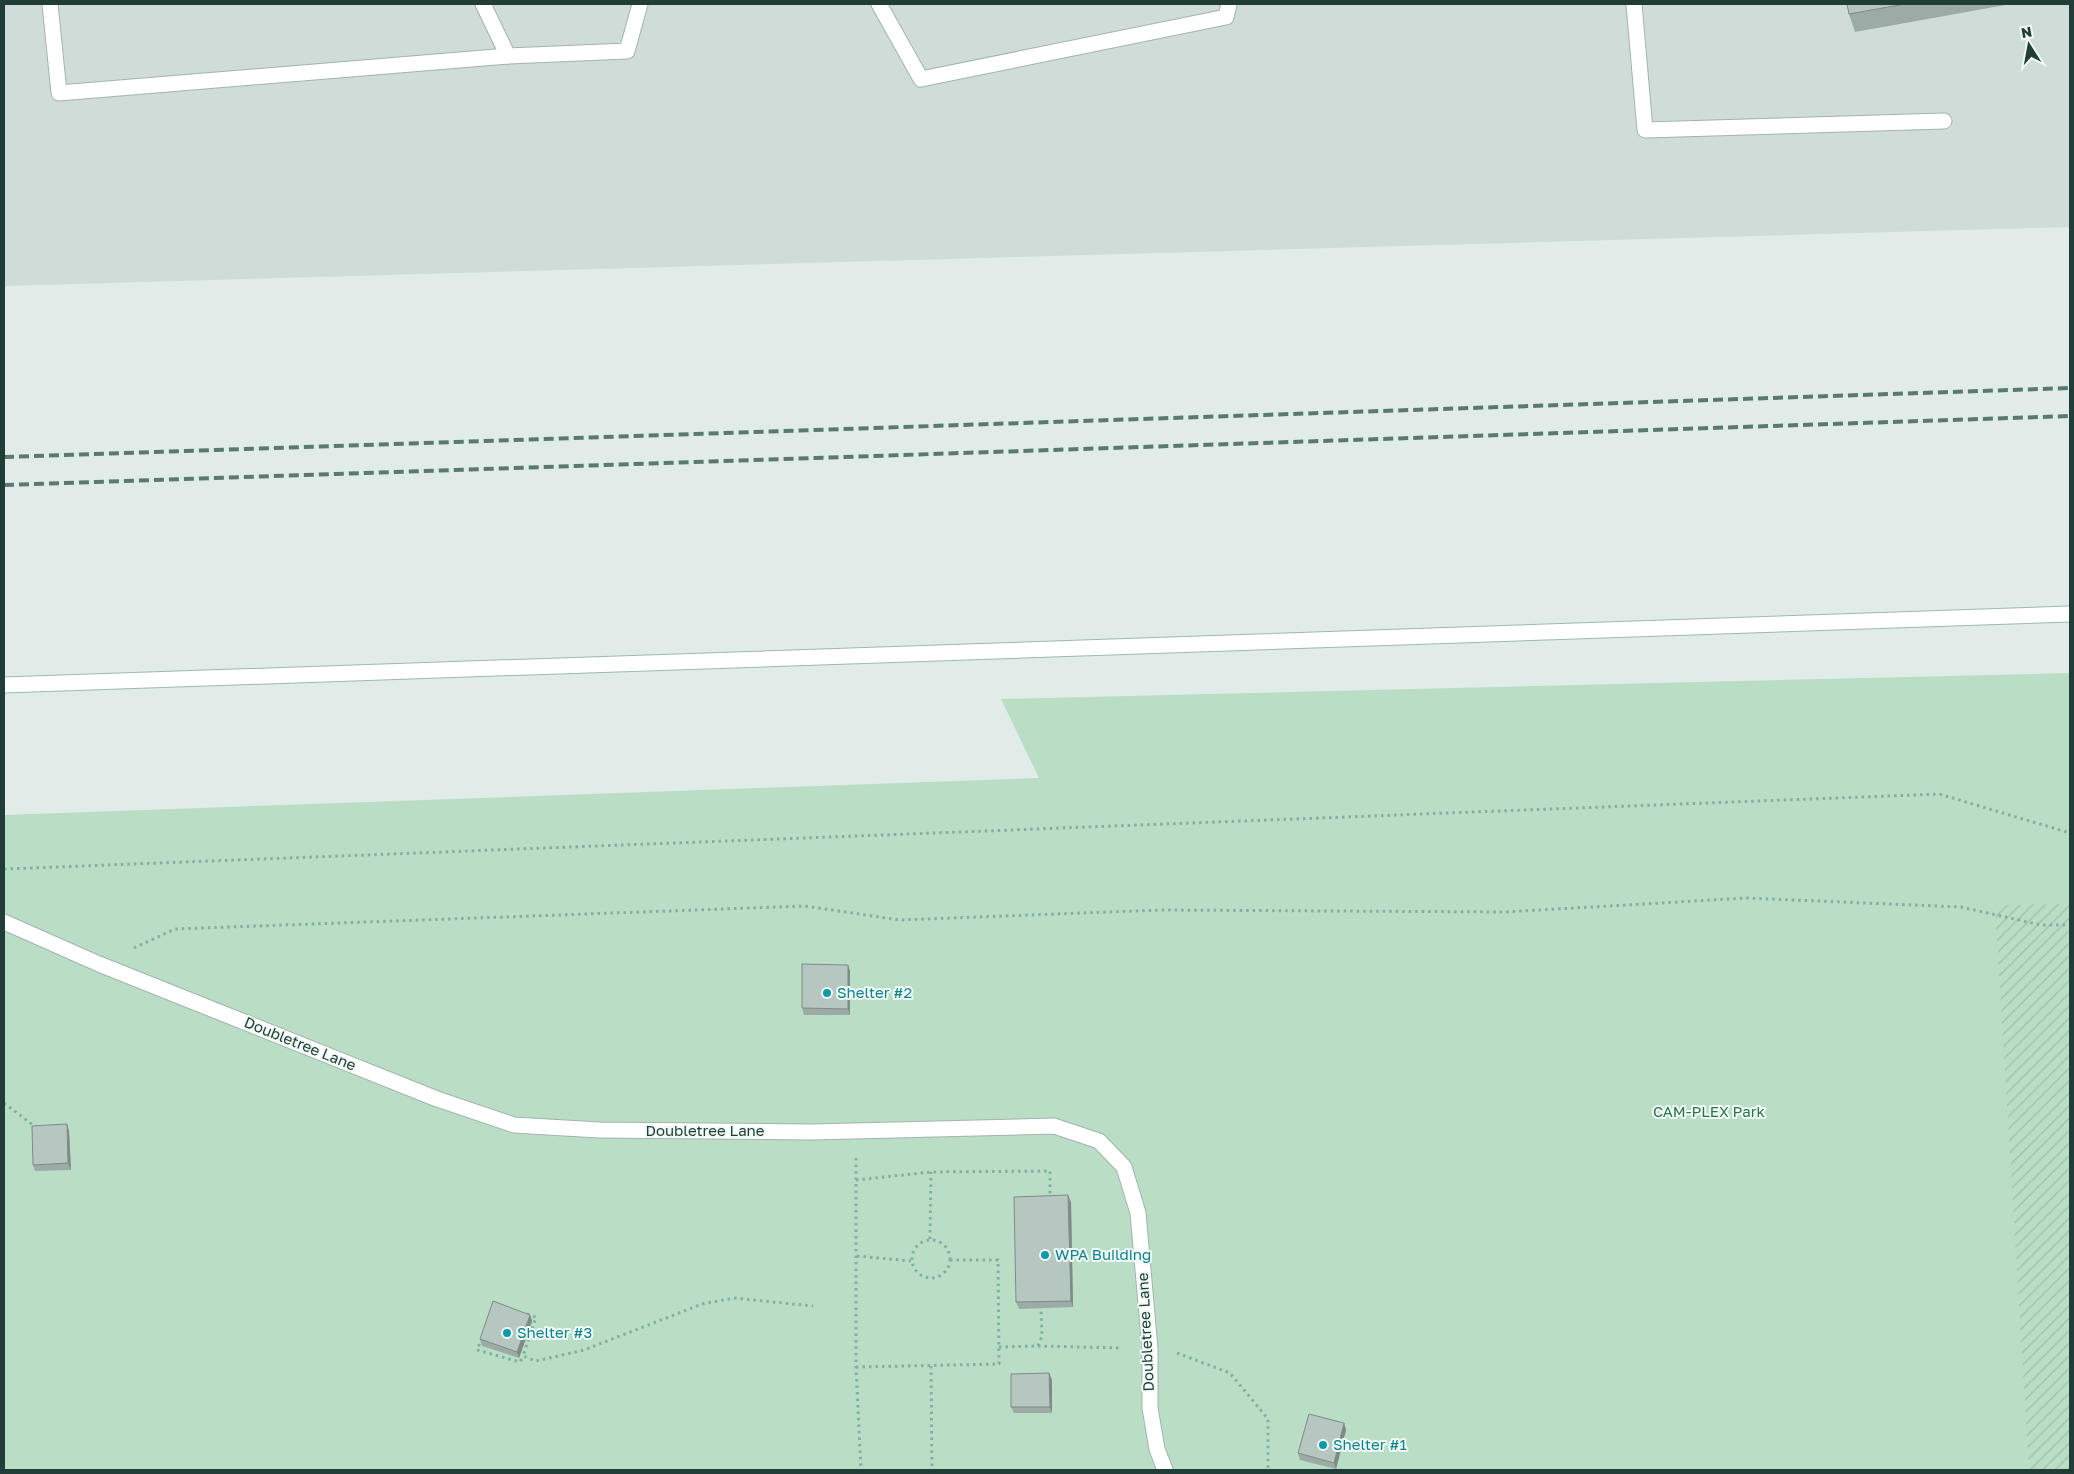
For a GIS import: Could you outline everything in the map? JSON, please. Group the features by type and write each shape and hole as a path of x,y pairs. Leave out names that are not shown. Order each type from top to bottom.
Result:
{"main road":[{"path":"50,4 59,94 508,56 628,51 640,4"},
{"path":"483,4 508,56"},
{"path":"879,4 921,79 1226,16 1229,4"},
{"path":"1634,4 1644,130 1944,121"},
{"path":"4,685 2070,614"},
{"name":"Doubletree Lane","path":"4,922 99,964 438,1099 514,1125 599,1130 856,1132 1054,1126 1099,1141 1124,1167 1138,1213 1150,1349 1150,1408 1157,1450 1165,1470"}],"path":[{"path":"4,869 1939,794 2070,833"},
{"path":"99,964 175,929 805,906 900,920 1161,910 1506,912 1746,898 1961,907 2041,925 2070,925"},
{"path":"4,1103 43,1132"},
{"path":"856,1132 856,1367 861,1470"},
{"path":"856,1180 931,1172 1050,1171 1050,1202"},
{"path":"930,1239 931,1172"},
{"path":"930,1239 942,1243 950,1253 950,1260 946,1272 940,1276 928,1279 917,1272 911,1261 912,1254 918,1244 930,1239"},
{"path":"857,1256 911,1261"},
{"path":"856,1367 999,1364 998,1260 950,1260"},
{"path":"523,1356 536,1361 584,1350 702,1304 734,1298 813,1306"},
{"path":"1038,1346 1042,1336 1041,1308"},
{"path":"483,1335 477,1350 520,1362 536,1317 519,1312"},
{"path":"999,1347 1123,1348"},
{"path":"1169,1350 1230,1373 1268,1419 1268,1470"},
{"path":"931,1366 932,1470"}],"shaded area":[{"path":"4,4 2070,4 2070,227 4,286"}],"green space":[{"name":"CAM-PLEX Park","path":"2070,673 2070,1470 4,1470 4,815 1039,778 1001,699"},
{"path":"2070,904 2070,1470 2029,1470 1995,905"}],"building":[{"path":"1847,4 1905,4 1849,14"},
{"name":"Shelter #2","path":"802,964 848,965 848,1009 802,1008"},
{"path":"67,1124 68,1163 33,1165 32,1126"},
{"name":"WPA Building","path":"1068,1195 1071,1301 1016,1302 1014,1197"},
{"name":"Shelter #3","path":"493,1301 530,1315 517,1352 480,1339"},
{"path":"1049,1373 1050,1407 1011,1407 1011,1374"},
{"name":"Shelter #1","path":"1309,1414 1344,1423 1334,1463 1298,1453"}],"railway":[{"path":"4,457 2070,388"},
{"path":"4,485 2070,416"}],"place":[{"name":"Shelter #2","path":"827,993"},
{"name":"WPA Building","path":"1045,1255"},
{"name":"Shelter #3","path":"507,1333"},
{"name":"Shelter #1","path":"1323,1445"}]}
